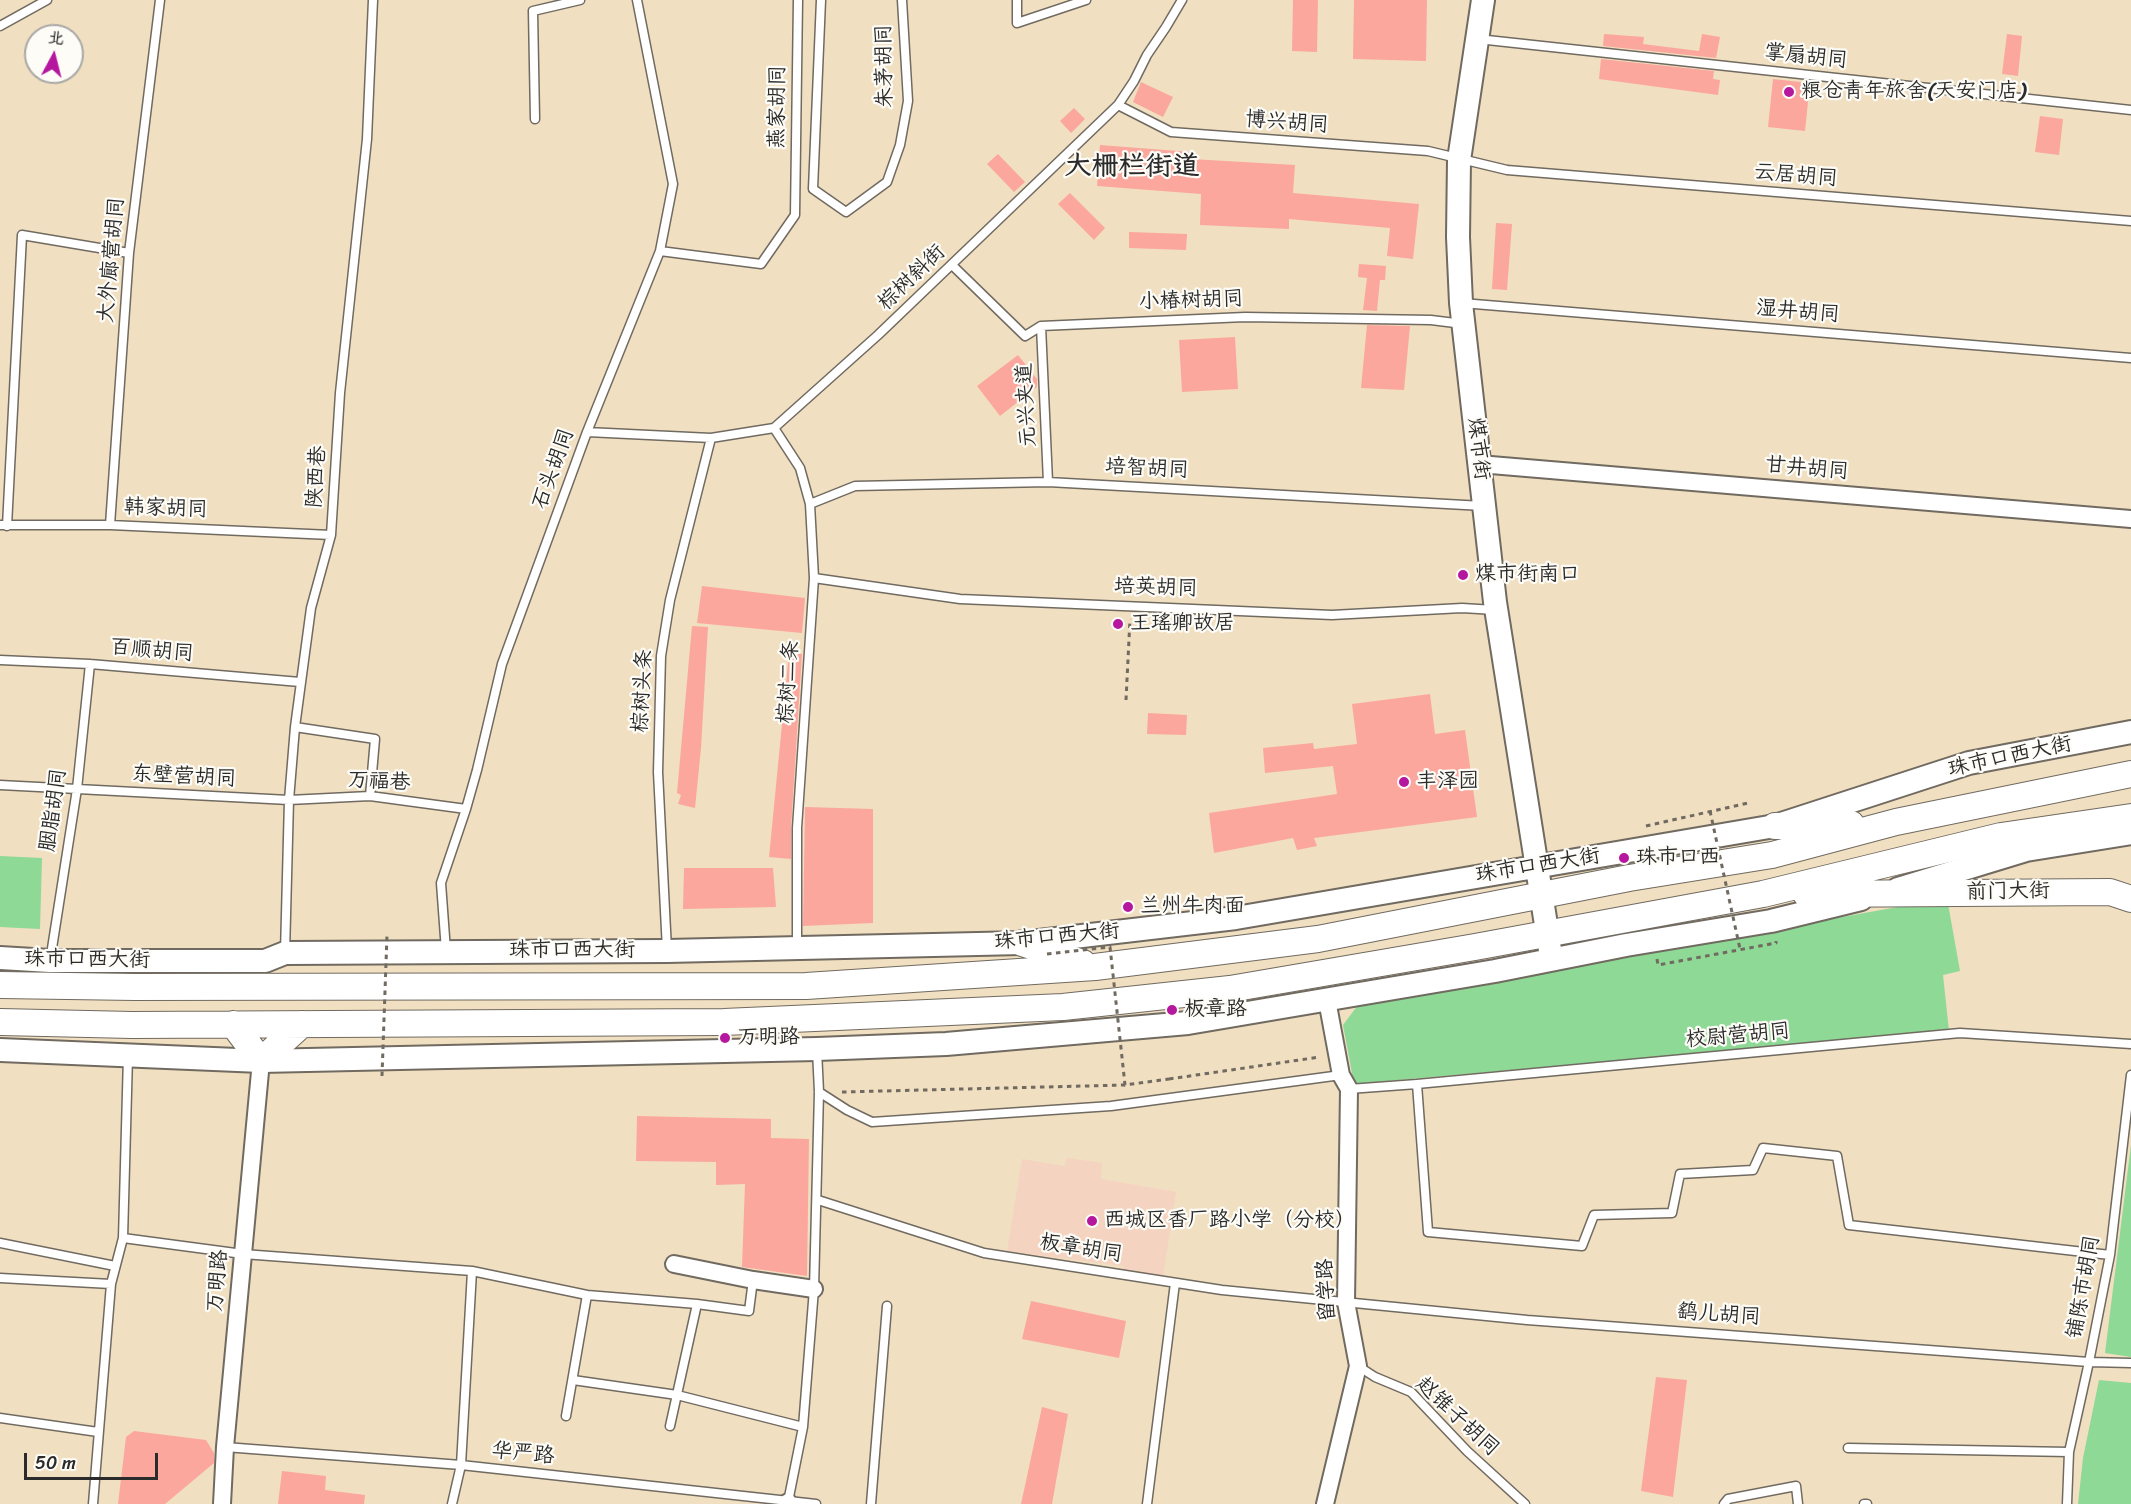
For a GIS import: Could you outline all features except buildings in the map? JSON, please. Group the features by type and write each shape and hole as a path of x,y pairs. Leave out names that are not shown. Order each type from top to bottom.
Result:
{"main road":[{"name":"珠市口西大街","path":"0,985 806,987 1095,967 1318,939 1629,878 1772,855 1896,822 2131,774"},
{"path":"0,1022 132,1025 724,1022 1063,1007 1230,989 1482,946 1763,894 2001,836 2131,817"},
{"path":"1775,826 1896,822"},
{"path":"1884,894 2001,836"},
{"name":"前门大街","path":"1763,894 2110,892 2131,899"},
{"path":"1022,943 1095,967"},
{"path":"233,1024 261,1061 302,1024"}],"street":[{"name":"煤市街","path":"1483,0 1459,160 1458,237 1462,314 1495,602 1551,960"},
{"name":"甘井胡同","path":"1479,464 2131,519"},
{"name":"珠市口西大街","path":"0,958 50,961 264,961 285,954 667,951 1022,943 1236,918 1775,826 1969,763 2131,732"},
{"path":"0,1050 261,1061 816,1049 946,1044 1188,1023 1771,921 1884,894 2026,850 2131,833"},
{"name":"留学路","path":"1325,1504 1358,1366 1346,1302 1345,1082 1337,1055 1327,1000"},
{"name":"万明路","path":"222,1504 225,1447 261,1061"},
{"path":"674,1264 753,1280 814,1289"}],"lane":[{"path":"0,26 47,0"},
{"name":"大外廊营胡同","path":"110,525 129,254 160,0"},
{"name":"陕西巷","path":"285,954 289,800 295,727 311,608 331,535 340,393 367,139 373,0"},
{"path":"535,119 532,11 580,0"},
{"name":"石头胡同","path":"446,952 441,883 466,809 502,664 587,432 660,251 673,184 637,0"},
{"name":"燕家胡同","path":"660,251 761,264 795,215 798,0"},
{"name":"朱茅胡同","path":"821,0 813,189 846,212 887,182 900,145 908,101 902,0"},
{"path":"1017,0 1017,23 1086,0"},
{"name":"棕树斜街","path":"774,428 878,335 1118,105 1182,0"},
{"name":"掌扇胡同","path":"1477,38 2131,110"},
{"name":"博兴胡同","path":"1118,105 1171,132 1428,151 1459,160"},
{"name":"云居胡同","path":"1459,160 1507,170 2131,221"},
{"path":"4,525 22,235 129,254"},
{"name":"小椿树胡同","path":"952,265 1025,336 1041,326 1245,317 1431,320 1462,314"},
{"name":"湿井胡同","path":"1462,314 2131,358"},
{"name":"元兴夹道","path":"1041,326 1048,482"},
{"path":"587,432 711,438 774,428"},
{"name":"棕树二条","path":"774,428 800,468 810,504 814,578 797,828 797,949"},
{"name":"棕树头条","path":"667,951 658,772 661,656 670,600 711,438"},
{"name":"培智胡同","path":"810,504 855,486 1048,482 1485,506"},
{"name":"韩家胡同","path":"4,525 110,525 331,535"},
{"name":"培英胡同","path":"814,578 960,599 1332,615 1462,608 1498,610"},
{"name":"百顺胡同","path":"0,660 90,664 300,682"},
{"name":"胭脂胡同","path":"50,961 77,789 90,664"},
{"path":"295,727 375,739 370,796"},
{"name":"东壁营胡同","path":"0,785 289,800"},
{"name":"万福巷","path":"289,800 370,796 466,809"},
{"name":"校尉营胡同","path":"819,1092 847,1110 872,1122 1111,1106 1345,1082 1418,1084 1960,1033 2131,1044"},
{"path":"787,1503 803,1427 814,1289 819,1092 816,1049"},
{"path":"93,1504 111,1284 123,1238 128,1056"},
{"name":"铺陈市胡同","path":"2067,1504 2069,1452 2090,1362 2109,1255 2131,1076"},
{"path":"1418,1084 1428,1232 1582,1246 1594,1215 1672,1213 1680,1174 1753,1170 1763,1148 1837,1156 1849,1225 2109,1255"},
{"name":"板章胡同","path":"818,1200 984,1253 1222,1290 1346,1302"},
{"path":"123,1238 243,1254 472,1271 586,1295 749,1311 753,1280"},
{"path":"0,1243 115,1266"},
{"path":"452,1504 461,1465 472,1271"},
{"path":"0,1278 111,1284"},
{"path":"1147,1504 1175,1283"},
{"path":"566,1416 586,1295"},
{"name":"鹞儿胡同","path":"1346,1302 1527,1320 2090,1362 2131,1363"},
{"path":"670,1426 696,1304"},
{"path":"872,1504 887,1306"},
{"name":"赵锥子胡同","path":"1358,1366 1375,1377 1411,1392 1467,1450 1525,1504"},
{"path":"573,1380 677,1395 803,1427"},
{"path":"0,1418 98,1432"},
{"name":"华严路","path":"225,1447 461,1465 787,1503 816,1504"},
{"path":"1848,1448 2069,1452"},
{"path":"1724,1504 1728,1499 1796,1486 1798,1504"}],"path":[{"path":"1126,700 1130,605"},
{"path":"1646,826 1748,803"},
{"path":"1710,811 1740,949"},
{"path":"382,1076 387,935"},
{"path":"1656,956 1658,965 1776,943"},
{"path":"1047,954 1110,947 1125,1085"},
{"path":"819,1092 1125,1085 1337,1055"}],"shaded area":[{"name":"西城区香厂路小学（分校）","path":"1067,1158 1102,1163 1101,1179 1176,1192 1163,1277 1122,1271 1123,1266 1007,1251 1022,1159 1065,1166"}],"green space":[{"path":"0,856 42,858 40,929 0,927"},
{"path":"1947,898 1960,971 1943,975 1949,1031 1354,1084 1343,1025 1358,1005"},
{"path":"2131,1145 2131,1357 2105,1353"},
{"path":"2099,1380 2131,1383 2131,1504 2078,1504 2083,1458"}],"place":[{"name":"粮仓青年旅舍(天安门店)","path":"1789,92"},
{"name":"煤市街南口","path":"1463,575"},
{"name":"王瑶卿故居","path":"1118,624"},
{"name":"丰泽园","path":"1404,782"},
{"name":"珠市口西","path":"1624,858"},
{"name":"兰州牛肉面","path":"1128,907"},
{"name":"板章路","path":"1172,1010"},
{"name":"万明路","path":"725,1038"},
{"name":"西城区香厂路小学（分校）","path":"1092,1221"}],"district":[{"name":"大栅栏街道","path":"1132,167"}]}
